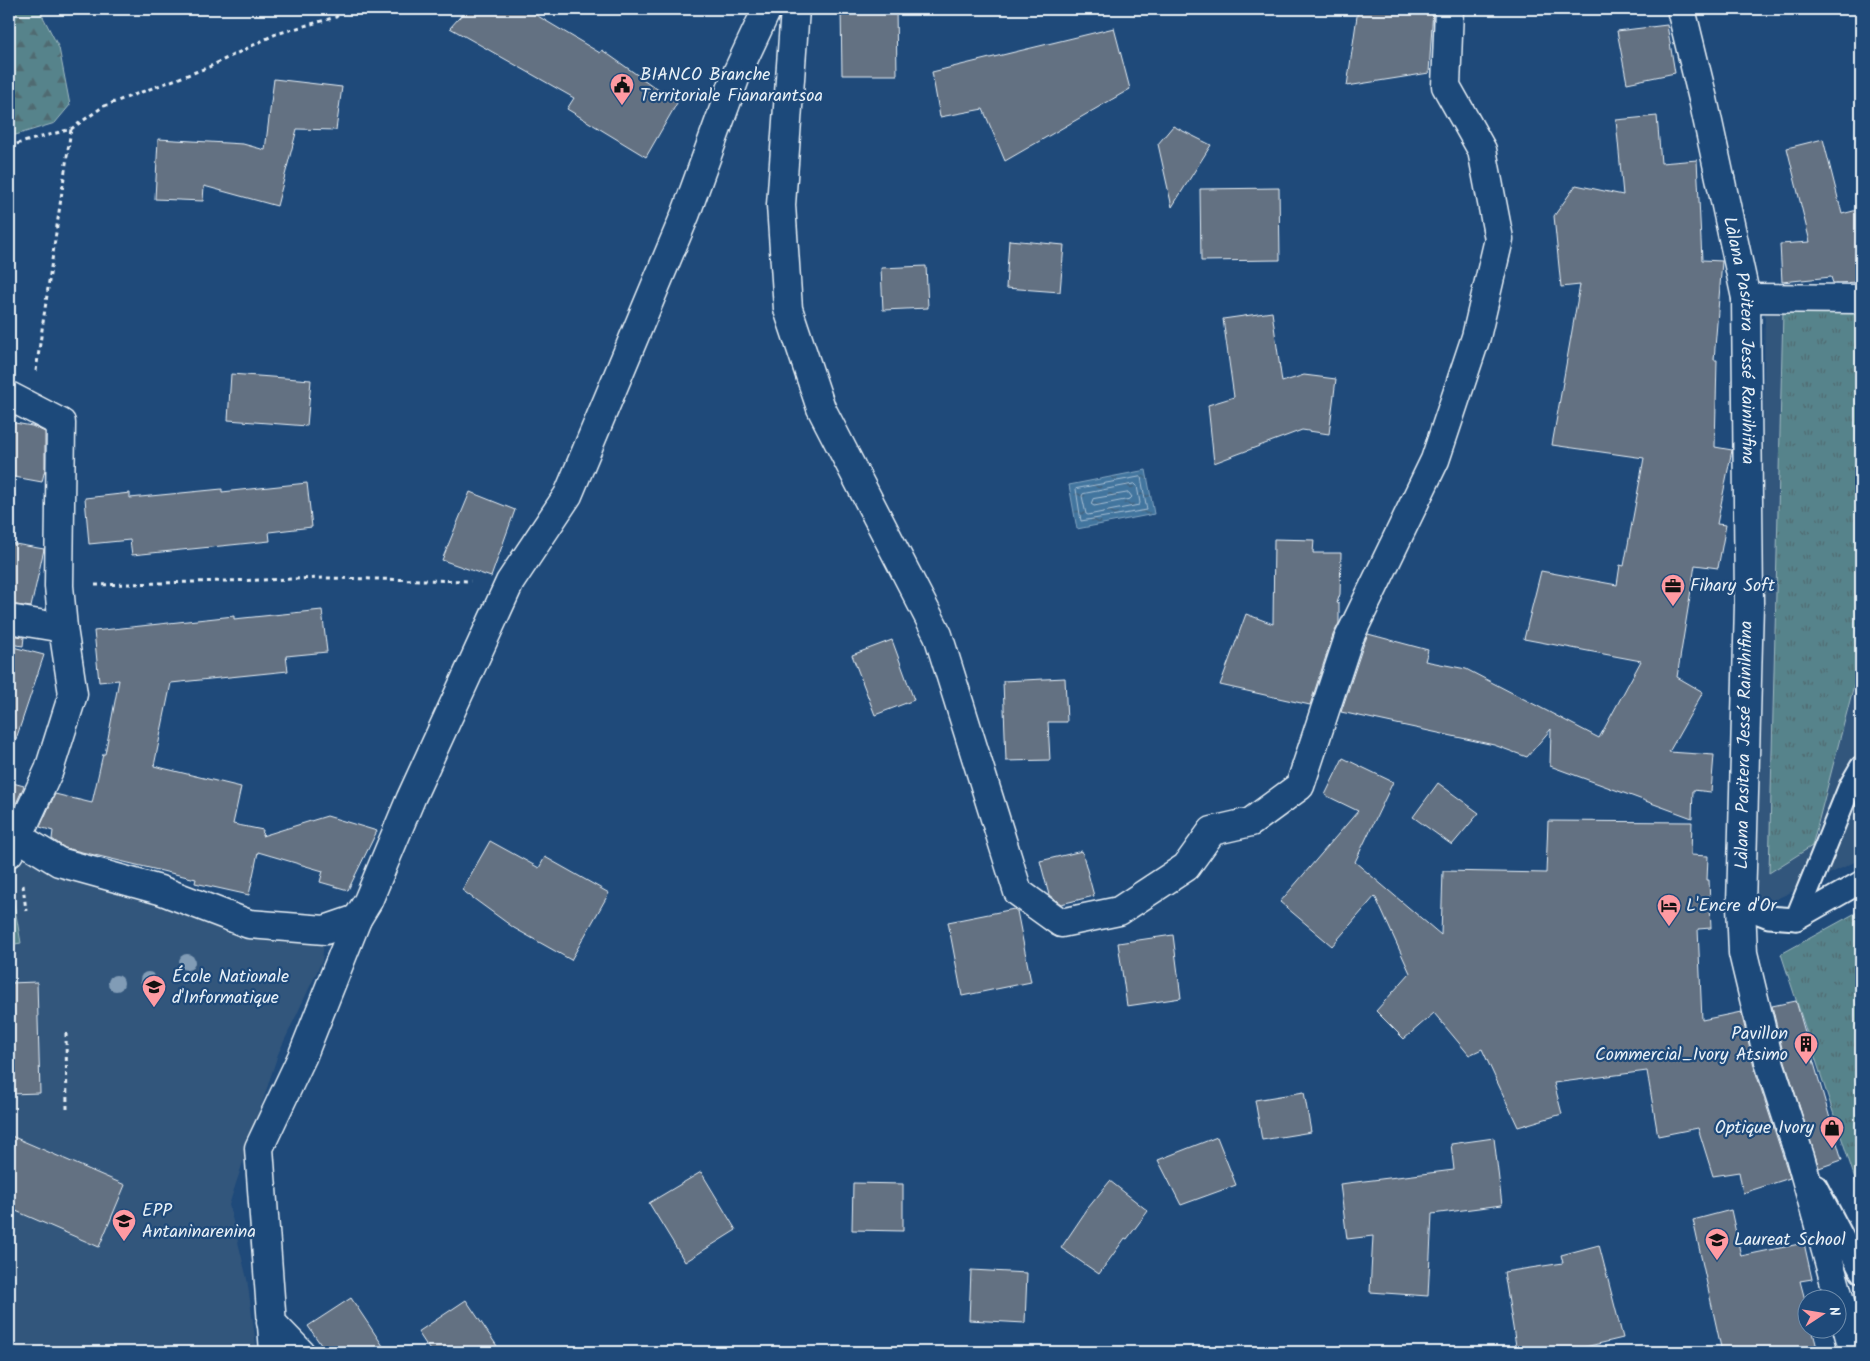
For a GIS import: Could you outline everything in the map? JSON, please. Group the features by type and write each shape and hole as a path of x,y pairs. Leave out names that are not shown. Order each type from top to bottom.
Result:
{"street":[{"path":"274,1352 259,1148 302,1057 357,918 368,901 415,789 510,582 568,495 686,213 737,73 767,9"},
{"path":"795,9 781,205 788,309 821,408 938,634 1018,892 1061,922 1119,912 1186,867 1212,831 1251,822 1300,786 1348,640 1435,460 1476,337 1499,239 1482,150 1446,86 1449,9"},
{"name":"Làlana Pasitera Jessé Rainihifina","path":"1681,9 1703,99 1746,298 1749,604 1741,906 1743,954 1770,1065 1800,1157 1854,1352"},
{"path":"1746,298 1861,299"},
{"path":"20,402 61,423 59,586 73,694 49,770 13,845 59,862 160,890 249,924 325,930 357,918"},
{"path":"9,619 63,628"},
{"path":"271,1322 300,1352"}],"lane":[{"path":"1796,919 1850,786 1861,768"},
{"path":"1741,906 1768,917 1796,919 1861,882"},
{"path":"1800,1157 1861,1272"}],"path":[{"path":"9,146 71,129 104,106 209,67 276,34 336,17 343,9"},
{"path":"20,402 71,129"},
{"path":"59,586 325,578 510,582"},
{"path":"66,1032 67,1109"}],"shaded area":[{"path":"1765,312 1861,312 1861,859 1755,909"},
{"path":"9,853 59,862 325,930 322,961 278,1054 229,1205 247,1279 257,1352 9,1352"}],"green space":[{"path":"9,9 39,9 59,48 70,105 55,123 9,137"},
{"path":"1783,311 1861,313 1861,658 1812,846 1769,873"},
{"path":"9,892 12,892 21,943 9,945"},
{"path":"1861,910 1861,1197 1781,954"}],"water":[{"path":"1146,470 1154,514 1077,529 1069,485"}],"building":[{"path":"467,9 526,9 600,53 602,50 677,103 646,157 567,109 574,98 450,28"},
{"path":"841,9 896,9 897,75 842,75"},
{"path":"1358,9 1433,9 1429,73 1347,86"},
{"path":"1667,25 1675,73 1627,83 1617,31"},
{"path":"1114,28 1130,89 1005,161 983,109 940,117 932,72"},
{"path":"274,79 342,87 336,130 297,129 277,206 204,186 203,201 155,199 158,139 243,144 265,150"},
{"path":"1657,116 1661,163 1697,160 1702,260 1722,261 1714,360 1717,360 1715,447 1732,450 1717,524 1726,525 1718,568 1695,565 1677,677 1703,692 1669,752 1714,755 1711,792 1693,790 1692,818 1550,766 1551,729 1527,757 1494,745 1341,712 1368,634 1428,650 1425,661 1466,669 1599,738 1641,661 1524,639 1541,571 1617,585 1620,565 1624,566 1644,458 1552,445 1580,285 1561,287 1554,216 1576,185 1623,195 1616,120"},
{"path":"1173,126 1211,145 1172,207 1158,144"},
{"path":"1823,139 1842,214 1861,209 1861,282 1833,283 1831,277 1782,282 1780,244 1810,242 1787,148"},
{"path":"1279,188 1280,260 1201,261 1200,189"},
{"path":"1009,240 1064,245 1060,292 1006,288"},
{"path":"926,266 928,308 883,310 881,268"},
{"path":"1272,312 1282,382 1304,375 1336,379 1329,434 1302,430 1214,463 1208,405 1234,397 1223,319"},
{"path":"231,374 311,380 307,426 228,420"},
{"path":"9,422 32,426 45,432 45,469 42,482 9,476"},
{"path":"307,483 312,527 269,532 270,541 132,555 130,540 89,544 85,498 130,493 130,498 222,489 222,492"},
{"path":"470,492 515,510 491,577 442,560"},
{"path":"1274,539 1314,540 1313,553 1341,553 1340,594 1337,603 1339,604 1339,623 1333,635 1310,705 1220,685 1246,614 1273,624"},
{"path":"9,543 44,549 31,607 9,604"},
{"path":"322,610 327,652 286,656 288,671 171,683 154,766 241,787 233,824 263,830 262,836 327,816 377,831 348,890 320,882 323,871 258,852 249,895 195,883 196,879 65,848 52,839 53,831 40,827 55,794 92,803 103,754 105,754 119,680 99,682 94,631 234,616 234,619"},
{"path":"9,635 24,637 23,646 9,644"},
{"path":"892,640 914,700 875,715 852,655"},
{"path":"9,646 44,655 15,742 9,741"},
{"path":"1065,678 1067,722 1048,722 1050,760 1006,761 1003,681"},
{"path":"1343,758 1393,782 1355,862 1441,935 1443,871 1546,873 1548,821 1692,822 1691,855 1708,856 1707,880 1709,880 1711,928 1698,929 1702,1020 1741,1012 1755,1070 1790,1178 1743,1193 1739,1172 1713,1176 1698,1128 1658,1136 1647,1071 1554,1083 1562,1114 1518,1127 1482,1049 1469,1055 1434,1013 1404,1039 1376,1011 1410,973 1375,896 1332,946 1280,902 1358,811 1325,795"},
{"path":"9,782 24,786 9,819"},
{"path":"1438,783 1479,813 1452,845 1413,817"},
{"path":"490,841 539,868 545,857 609,893 571,960 514,928 462,890"},
{"path":"1082,851 1094,896 1061,904 1049,895 1040,861"},
{"path":"1014,909 1017,911 1031,982 962,996 948,922"},
{"path":"1173,935 1181,998 1127,1006 1118,943"},
{"path":"37,982 40,1093 9,1094 9,983"},
{"name":"Pavillon Commercial_Ivory Atsimo","path":"1796,1001 1842,1160 1819,1168 1785,1061 1772,1006"},
{"path":"1304,1092 1311,1132 1262,1140 1255,1100"},
{"path":"9,1135 125,1185 99,1247 9,1208"},
{"path":"1217,1137 1236,1185 1181,1205 1158,1160"},
{"path":"1494,1138 1502,1205 1432,1214 1428,1296 1370,1292 1373,1236 1347,1239 1340,1184 1454,1170 1451,1144"},
{"path":"701,1172 736,1230 685,1262 649,1203"},
{"path":"1110,1181 1148,1211 1127,1239 1125,1238 1099,1274 1061,1248 1088,1208"},
{"path":"853,1183 903,1184 903,1231 852,1230"},
{"path":"1731,1210 1741,1256 1804,1243 1812,1279 1800,1281 1802,1288 1798,1288 1798,1338 1814,1338 1818,1352 1722,1352 1693,1220"},
{"path":"1599,1245 1623,1338 1564,1352 1517,1352 1504,1272 1563,1263 1561,1255"},
{"path":"971,1270 1027,1273 1025,1323 969,1320"},
{"path":"351,1298 387,1352 326,1352 308,1326"},
{"path":"466,1300 501,1352 431,1352 418,1332"}],"place":[{"name":"BIANCO Branche Territoriale Fianarantsoa","path":"622,106"},
{"name":"Fihary Soft","path":"1673,607"},
{"name":"L'Encre d'Or","path":"1669,927"},
{"name":"École Nationale d'Informatique","path":"154,1008"},
{"name":"Pavillon Commercial_Ivory Atsimo","path":"1806,1065"},
{"name":"Optique Ivory","path":"1832,1149"},
{"name":"EPP Antaninarenina","path":"124,1242"},
{"name":"Laureat School","path":"1717,1261"}]}
